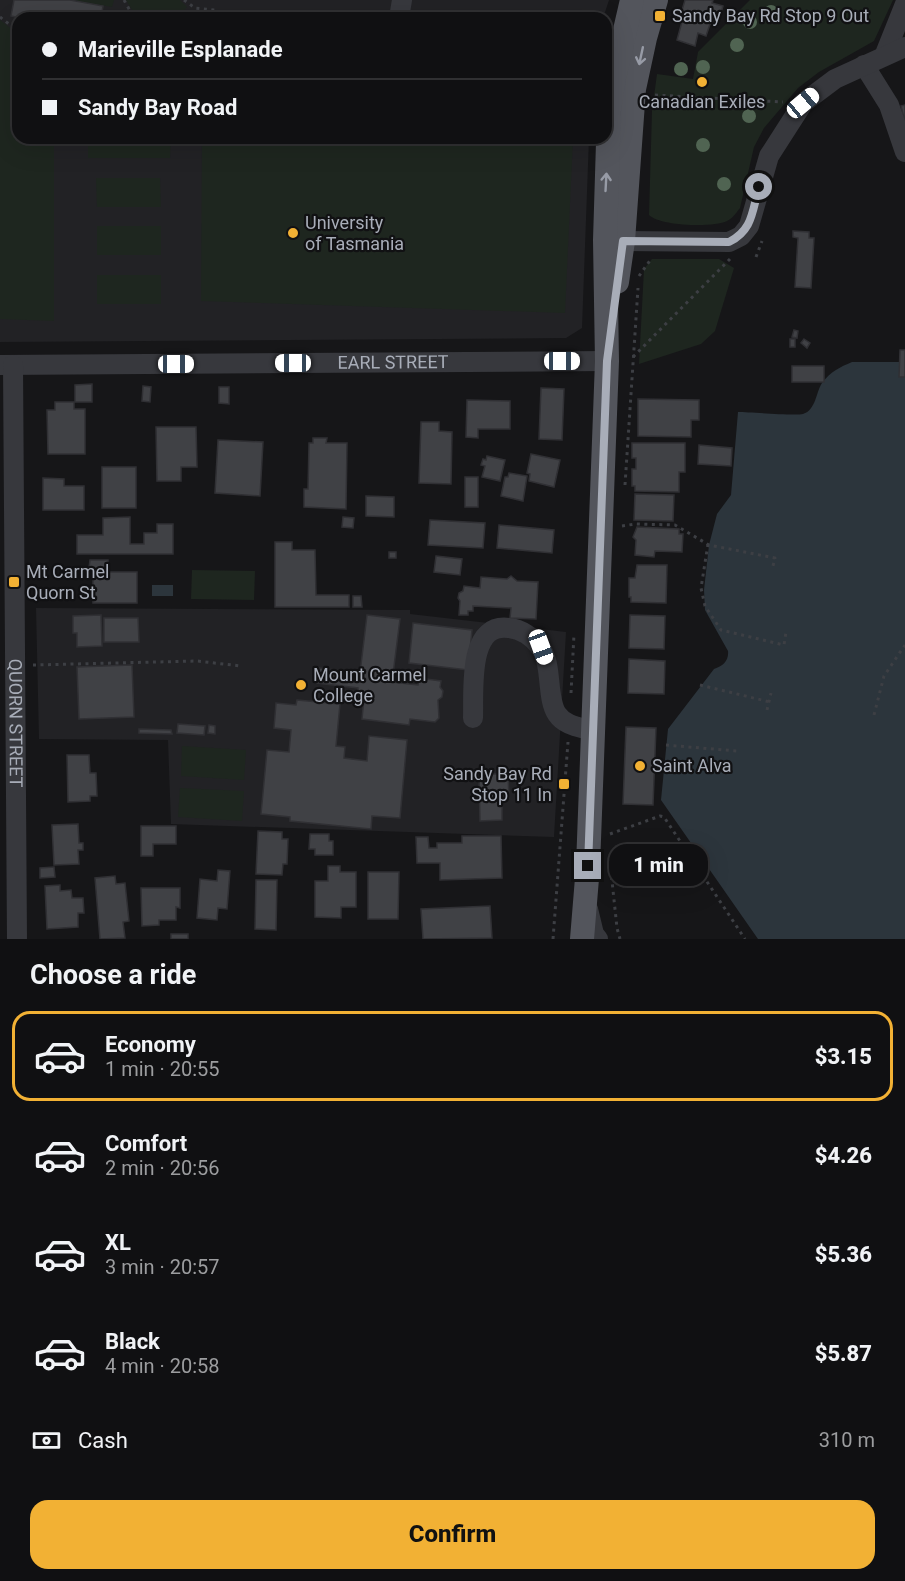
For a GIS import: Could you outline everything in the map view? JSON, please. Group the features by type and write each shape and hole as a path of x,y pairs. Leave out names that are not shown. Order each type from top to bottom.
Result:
{"main road":[{"path":"612,91 632,0"},
{"path":"582,939 589,842 607,361 614,241 634,89 656,0"},
{"path":"610,144 614,241"}],"street":[{"path":"885,54 905,4"},
{"path":"614,241 729,242 741,236 748,226 769,156 803,103 835,79 885,54 905,47"},
{"path":"864,65 889,105 905,153"},
{"name":"EARL STREET","path":"6,365 607,361"},
{"name":"QUORN STREET","path":"6,365 8,665 17,939"},
{"path":"473,718 476,655 482,640 489,631 498,627 513,628 524,632 541,647 547,664 555,711 564,722 593,731"},
{"path":"586,898 594,934 598,939"}],"path":[{"path":"184,0 195,8 216,12"},
{"path":"0,17 12,26"},
{"path":"647,95 803,103"},
{"path":"633,357 729,261 741,236"},
{"path":"622,526 675,525 708,544 775,558 773,566"},
{"path":"708,544 701,588 705,606 721,630 784,645 786,632"},
{"path":"554,939 575,623"},
{"path":"874,715 884,676 905,645"},
{"path":"8,665 197,662 241,666"},
{"path":"700,685 770,702"},
{"path":"767,710 771,693"},
{"path":"666,745 737,751"},
{"path":"589,842 660,816 664,817 746,939"}],"shaded area":[{"name":"University of Tasmania","path":"0,0 609,0 605,12 12,12 12,144 589,144 582,328 566,338 0,342"},
{"path":"71,0 114,0 112,7"},
{"path":"126,0 180,0 187,7 182,12 133,12"},
{"path":"750,0 893,0 874,41 819,72 798,88 764,128 754,147 740,208 733,217 727,221 710,225 675,224 655,219 649,215 652,111 657,74 693,79 698,52"},
{"path":"0,20 12,29 12,144 54,144 54,321 0,319"},
{"path":"88,144 171,144 170,158 88,158"},
{"path":"202,144 573,144 565,313 201,301"},
{"path":"96,178 160,178 161,207 97,207"},
{"path":"97,226 161,226 161,255 97,255"},
{"path":"652,259 719,259 734,268 715,331 701,344 639,364 644,269"},
{"path":"97,275 161,275 161,304 97,304"},
{"path":"852,362 905,362 905,939 758,939 661,800 668,729 714,669 723,665 728,658 728,651 705,610 704,590 709,545 717,514 731,495 738,412 803,414 811,409 825,379"},
{"path":"192,570 255,571 254,600 191,599"},
{"path":"152,585 173,585 173,596 152,596"},
{"name":"Mount Carmel College","path":"36,608 410,610 410,614 566,632 554,837 171,824 168,740 39,739"},
{"path":"182,746 246,750 244,780 181,776"},
{"path":"180,788 244,791 242,821 178,817"}],"building":[{"path":"14,0 70,0 103,6 102,12 12,12 11,16"},
{"path":"685,0 713,0 712,3 723,6 717,26 710,24 706,36 698,33 695,46 677,40"},
{"path":"905,105 905,122 901,106"},
{"path":"793,231 809,232 809,238 814,238 811,288 795,287 798,238 793,237"},
{"path":"794,330 798,331 797,338 792,337"},
{"path":"790,339 795,339 795,347 790,347"},
{"path":"804,339 810,343 807,348 801,343"},
{"path":"900,350 905,350 905,377 899,377"},
{"path":"792,366 824,366 824,382 792,382"},
{"path":"92,384 92,402 75,402 75,385"},
{"path":"143,386 151,387 150,402 142,401"},
{"path":"219,387 229,387 229,404 219,403"},
{"path":"541,388 564,389 562,440 539,439"},
{"path":"638,399 699,400 699,420 691,420 691,437 638,436"},
{"path":"467,400 510,401 510,429 478,429 478,438 466,437"},
{"path":"55,402 74,402 74,409 85,409 85,454 48,454 47,410 55,410"},
{"path":"421,422 439,422 439,431 452,432 451,484 419,483"},
{"path":"156,427 196,427 197,467 181,467 181,481 157,481"},
{"path":"313,438 327,438 326,443 347,443 346,509 304,507 304,489 308,489 309,443 313,443"},
{"path":"218,440 263,442 260,496 215,493"},
{"path":"632,443 685,443 685,472 679,472 679,492 635,491 635,486 632,486 632,469 636,469 636,458 632,458"},
{"path":"699,445 732,448 731,466 698,464"},
{"path":"531,454 560,460 554,487 529,481 530,474 527,473"},
{"path":"487,456 505,460 500,481 482,477 485,466 481,465"},
{"path":"102,467 136,467 136,508 102,508"},
{"path":"509,473 527,476 523,501 501,496 505,477 508,477"},
{"path":"465,477 478,477 478,507 465,507"},
{"path":"43,478 64,479 64,486 84,486 84,510 43,510"},
{"path":"635,494 674,495 673,521 634,520"},
{"path":"366,496 394,497 394,517 366,516"},
{"path":"130,517 130,544 144,544 144,533 157,533 157,524 173,524 173,554 77,554 77,535 103,535 103,518"},
{"path":"343,517 354,518 353,528 342,527"},
{"path":"430,520 485,523 483,548 428,545"},
{"path":"499,525 554,530 552,553 497,548"},
{"path":"637,527 679,529 679,534 683,534 682,552 655,551 654,557 635,555 636,540 633,537"},
{"path":"275,542 292,542 292,550 315,550 316,595 349,595 349,607 275,607"},
{"path":"389,552 396,552 396,558 389,558"},
{"path":"436,556 462,559 460,575 434,572"},
{"path":"90,560 108,560 108,569 89,568"},
{"path":"637,565 667,565 666,603 631,602 629,578 635,578"},
{"path":"93,572 137,572 137,603 93,603"},
{"path":"511,576 517,581 538,582 536,619 510,618 511,608 473,606 473,611 468,611 468,615 459,615 460,601 458,598 464,586 480,588 481,577 507,579"},
{"path":"353,596 361,596 362,607 353,607"},
{"path":"101,615 102,646 77,647 77,633 73,633 73,616"},
{"path":"367,615 400,619 392,682 418,685 419,678 441,681 440,687 443,691 442,697 438,700 439,718 435,722 410,719 409,725 362,719 364,698 357,697 358,688 317,683 319,668 360,673"},
{"path":"630,615 665,616 664,649 629,648"},
{"path":"104,618 138,618 139,642 104,642"},
{"path":"413,623 472,630 468,670 409,663"},
{"path":"629,659 665,661 664,694 628,693"},
{"path":"132,665 134,717 79,719 77,667"},
{"path":"297,700 340,704 336,746 345,747 344,758 367,761 369,736 407,740 400,818 372,816 371,829 290,821 290,817 261,814 267,750 289,752 291,730 274,728 276,703 296,705"},
{"path":"178,724 205,726 204,735 177,733"},
{"path":"209,725 215,726 215,734 208,733"},
{"name":"Saint Alva","path":"626,727 656,728 653,805 623,804"},
{"path":"139,729 171,730 172,734 139,733"},
{"path":"67,755 89,755 90,773 96,773 97,796 90,796 90,801 68,802"},
{"path":"479,774 508,774 509,798 502,798 502,820 480,821"},
{"path":"78,824 79,843 83,843 83,850 78,850 79,864 54,865 52,825"},
{"path":"141,826 176,826 176,844 153,844 153,856 141,856"},
{"path":"258,831 282,832 282,839 288,839 287,864 283,864 282,875 256,874"},
{"path":"310,834 329,834 329,841 333,841 333,855 315,855 315,849 309,849"},
{"path":"462,836 501,836 502,878 440,880 440,863 417,863 416,837 428,837 429,848 437,848 437,843 462,843"},
{"path":"328,866 340,866 340,872 356,872 356,907 341,907 341,918 315,917 315,881 328,881"},
{"path":"54,867 55,877 40,878 40,868"},
{"path":"218,870 230,871 227,909 218,908 217,920 197,918 200,879 217,881"},
{"path":"368,872 399,872 398,919 368,919"},
{"path":"115,876 116,884 125,883 129,921 123,922 125,938 100,939 95,878"},
{"path":"256,880 277,880 276,930 255,929"},
{"path":"60,885 60,891 71,890 72,898 83,898 84,913 78,913 78,927 47,929 45,886"},
{"path":"141,888 180,888 180,908 176,907 176,920 159,920 159,925 142,926"},
{"path":"490,906 492,938 423,939 421,909"},
{"path":"171,934 188,934 188,939 171,939"}],"place":[{"name":"Sandy Bay Rd Stop 9 Out","path":"660,16"},
{"name":"Canadian Exiles","path":"702,82"},
{"name":"University of Tasmania","path":"293,233"},
{"name":"Mt Carmel Quorn St","path":"14,582"},
{"name":"Mount Carmel College","path":"301,685"},
{"name":"Saint Alva","path":"640,766"},
{"name":"Sandy Bay Rd Stop 11 In","path":"564,784"}],"route":[{"path":"588,866 607,361 623,241 729,242 741,236 748,226 759,187"}]}
